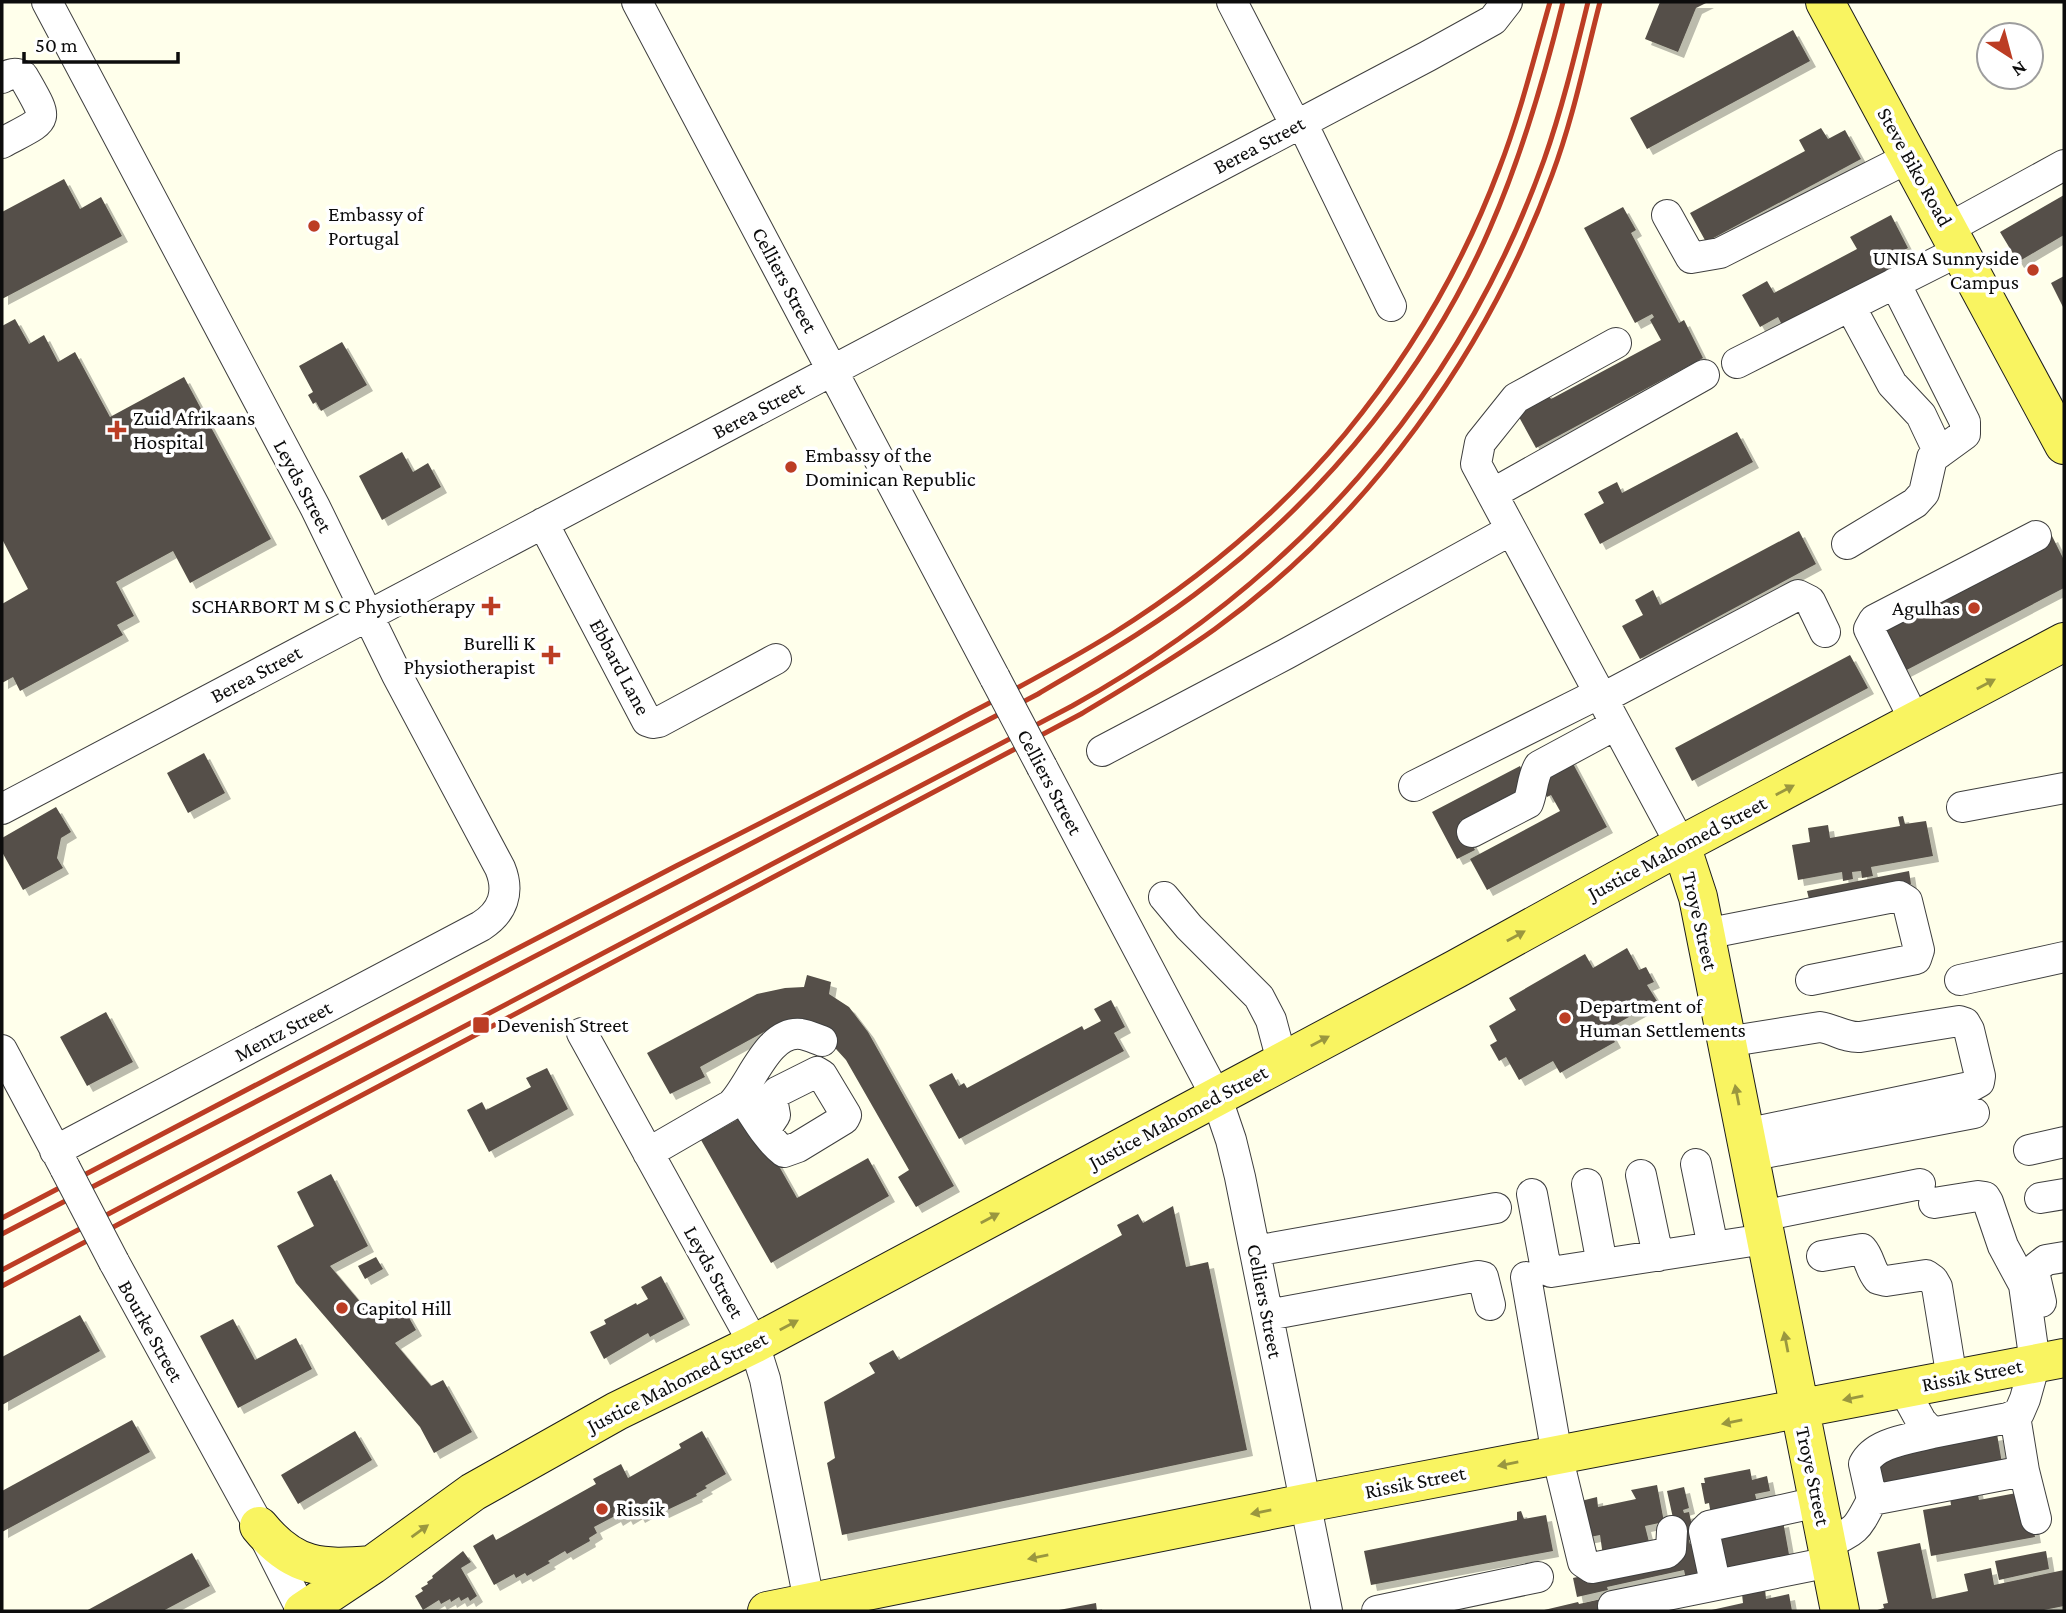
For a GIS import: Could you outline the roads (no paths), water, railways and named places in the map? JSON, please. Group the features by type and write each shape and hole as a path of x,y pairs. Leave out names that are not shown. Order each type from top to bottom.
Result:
{"main road":[{"name":"Steve Biko Road","path":"1825,2 2064,445"},
{"name":"Justice Mahomed Street","path":"318,1606 473,1492 617,1411 754,1344 2064,642"},
{"name":"Troye Street","path":"1681,845 1699,897 1840,1611"},
{"name":"Rissik Street","path":"767,1611 810,1607 1306,1503 2051,1360"},
{"path":"259,1526 273,1543 297,1560 325,1567 372,1565"}],"street":[{"name":"Leyds Street","path":"47,2 315,507 500,868 505,882 503,901"},
{"name":"Celliers Street","path":"636,2 834,370 1216,1096 1235,1153 1327,1611"},
{"path":"1232,2 1299,125 1391,306"},
{"name":"Berea Street","path":"2,809 1299,125 1477,29 1496,16 1507,2"},
{"path":"2,78 17,73 23,76 43,112 42,119 36,125 2,143"},
{"path":"1667,215 1691,258 1702,258 1720,253 1910,157"},
{"path":"1737,363 1895,283 2064,165"},
{"path":"1847,544 1915,503 1924,494 1932,458 1965,434 1965,422 1895,283"},
{"path":"1850,306 1892,384 1921,415 1939,453"},
{"name":"Troye Street","path":"1616,343 1516,398 1480,443 1476,464 1681,845"},
{"path":"1492,494 1703,374"},
{"name":"Ebbard Lane","path":"543,523 648,721 659,722 776,659"},
{"path":"1102,751 1286,654 1511,530"},
{"path":"1915,721 1869,629 1870,624 2036,536"},
{"path":"1414,786 1600,696 1798,595 1810,601 1825,632"},
{"path":"1472,832 1528,803 1533,776 1539,766 1615,725"},
{"path":"1962,807 2064,788"},
{"path":"1705,934 1899,896 1907,901 1919,950 1916,959 1811,980"},
{"path":"1164,897 1189,928 1259,997 1271,1020 1282,1061"},
{"name":"Mentz Street","path":"60,1160 463,936 492,918 503,901"},
{"path":"1960,980 2064,957"},
{"path":"1726,1042 1820,1027 1853,1038 1959,1021 1965,1023 1969,1030 1980,1076 1979,1082 1970,1087 1747,1145"},
{"name":"Leyds Street","path":"582,1034 754,1344 765,1379 810,1607"},
{"path":"648,1153 731,1105 741,1096 768,1050 779,1042 790,1035 802,1034 822,1041"},
{"name":"Bourke Street","path":"2,1050 114,1262 259,1526 318,1606"},
{"path":"741,1096 765,1130"},
{"path":"1747,1145 1974,1113"},
{"path":"2029,1150 2064,1143"},
{"path":"1696,1164 1713,1247"},
{"path":"1641,1175 1658,1256"},
{"path":"1587,1184 1602,1264"},
{"path":"1532,1194 1546,1269 1551,1272 1713,1247 1763,1227 1927,1194 1985,1197 2003,1246 2024,1285 2051,1360"},
{"path":"1255,1251 1496,1208"},
{"path":"1822,1256 1862,1249 1867,1254 1875,1276 1881,1280 1923,1275 1933,1280 1937,1287 1952,1379"},
{"path":"1612,1606 1828,1552 1854,1531 1872,1500 1864,1464 1873,1451 1932,1433 2015,1416 2051,1360 2035,1271 2046,1260 2064,1256"},
{"path":"1268,1315 1478,1276 1483,1277 1486,1282 1490,1305"},
{"path":"1526,1277 1557,1455 1581,1558 1588,1567 1667,1552 1671,1549 1672,1531"},
{"path":"1903,1388 1921,1421 1932,1433"},
{"path":"2015,1416 2024,1471 2036,1519"},
{"path":"1872,1500 2024,1471"},
{"path":"1713,1573 1704,1531 1709,1526 1818,1502"},
{"path":"1377,1611 1538,1577"}],"railway":[{"path":"2,1218 1017,688 1112,634 1206,568 1265,518 1320,463 1369,404 1413,341 1452,274 1485,205 1507,149 1550,2"},
{"path":"2,1234 1038,694 1148,627 1211,582 1296,508 1336,466 1373,422 1438,328 1466,279 1512,173 1540,88 1563,2"},
{"path":"2,1270 1072,706 1152,657 1227,603 1296,542 1359,477 1415,406 1465,329 1508,247 1544,160 1588,2"},
{"path":"2,1286 1081,714 1199,640 1271,585 1323,536 1372,484 1457,368 1493,305 1525,241 1552,175 1600,2"}],"place":[{"name":"Embassy of Portugal","path":"314,226"},
{"name":"UNISA Sunnyside Campus","path":"2033,270"},
{"name":"Zuid Afrikaans Hospital","path":"117,430"},
{"name":"Embassy of the Dominican Republic","path":"791,467"},
{"name":"SCHARBORT M S C Physiotherapy","path":"491,606"},
{"name":"Agulhas","path":"1974,608"},
{"name":"Burelli K Physiotherapist","path":"551,655"},
{"name":"Department of Human Settlements","path":"1565,1018"},
{"name":"Devenish Street","path":"481,1025"},
{"name":"Capitol Hill","path":"342,1308"},
{"name":"Rissik","path":"602,1509"}]}
